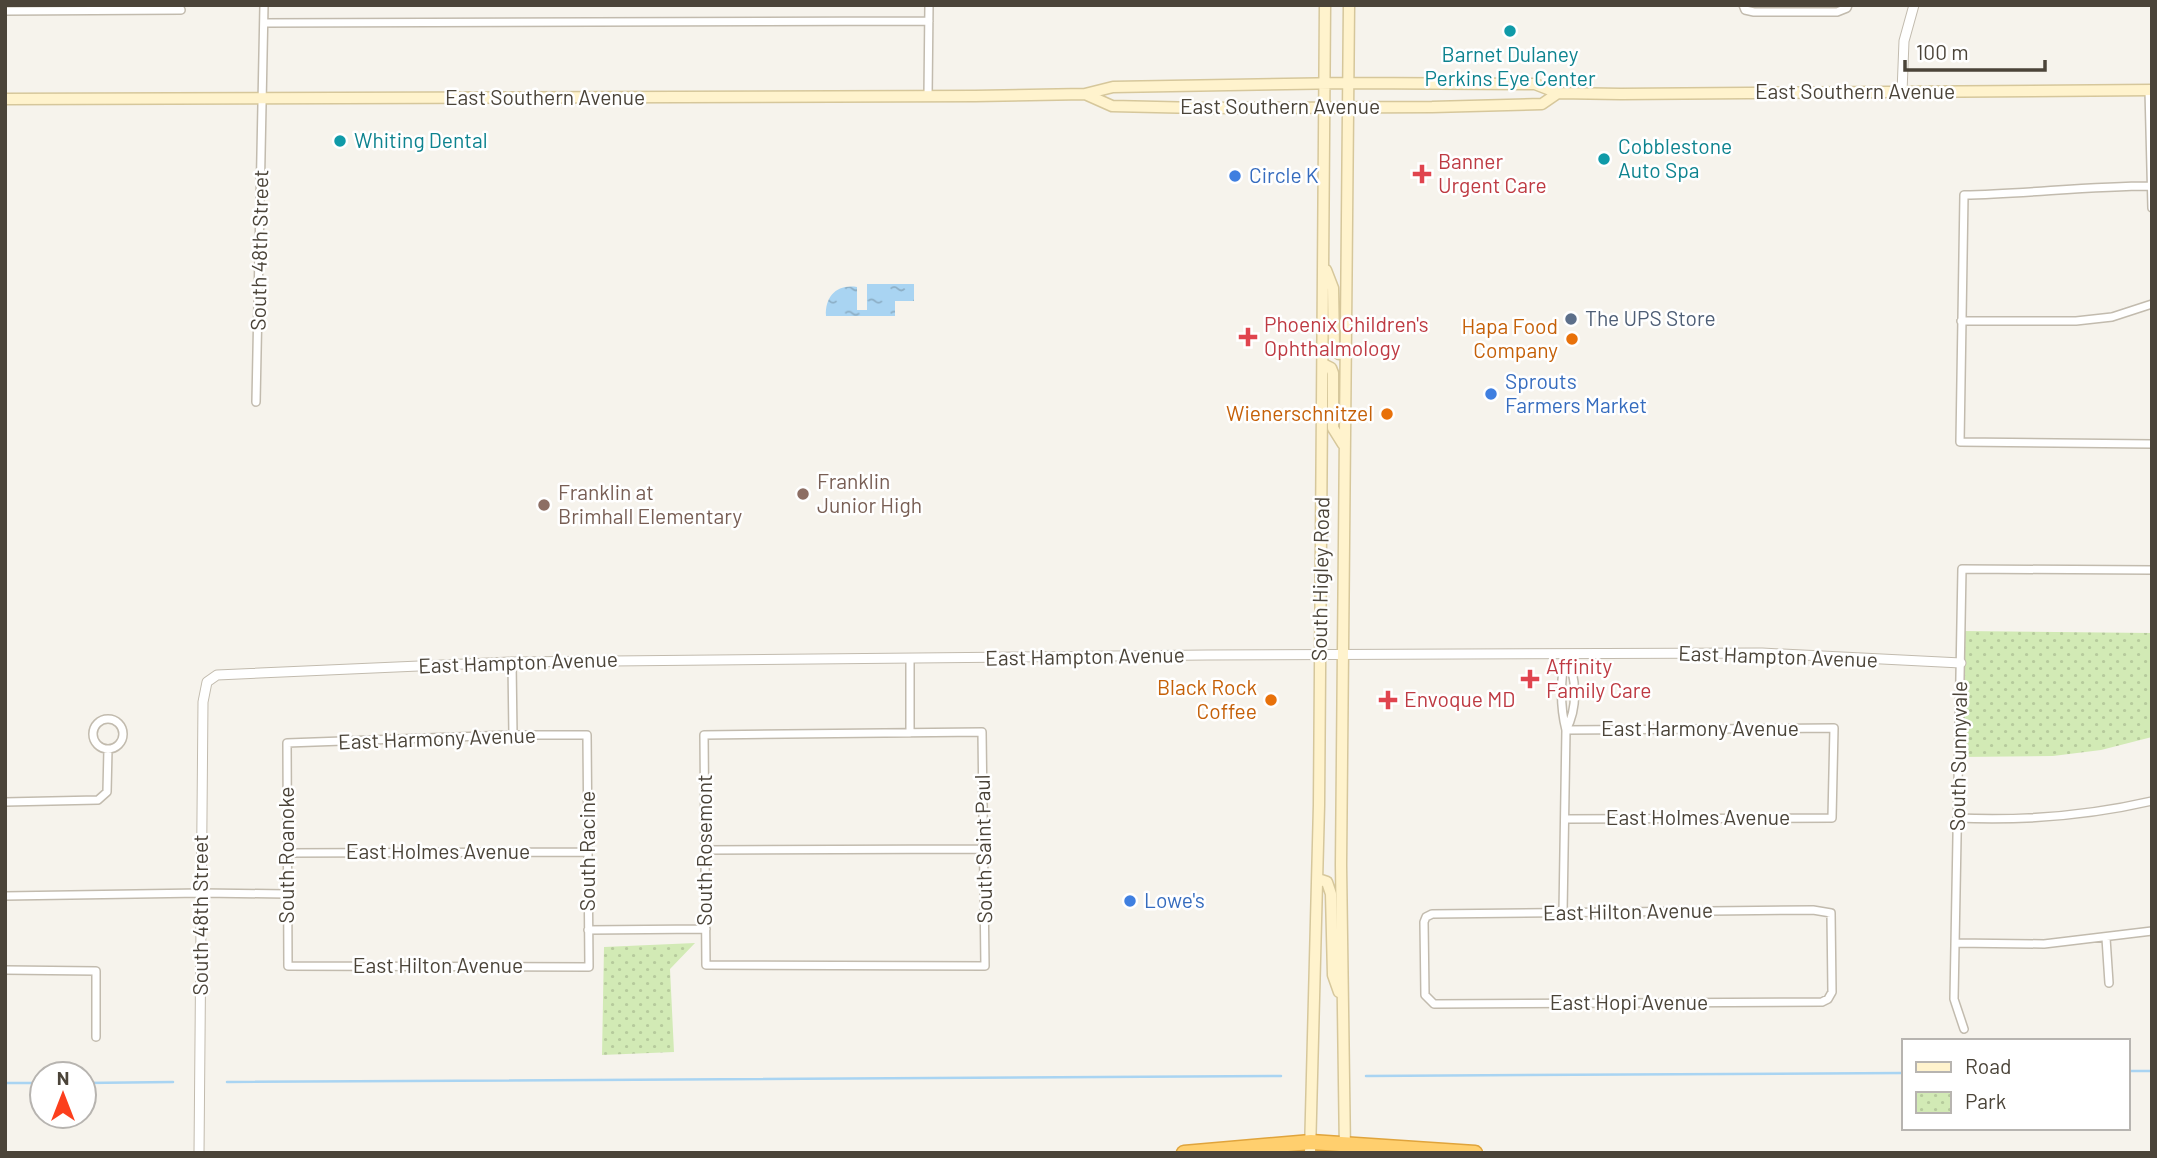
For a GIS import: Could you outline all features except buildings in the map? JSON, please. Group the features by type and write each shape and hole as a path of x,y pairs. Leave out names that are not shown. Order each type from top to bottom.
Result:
{"highway":[{"path":"1184,1153 1310,1147 1475,1153"}],"main road":[{"name":"South Higley Road","path":"1310,1147 1321,655 1325,5"},
{"name":"South Higley Road","path":"1345,1148 1342,655 1349,5"},
{"name":"East Southern Avenue","path":"5,99 928,96 1085,94 1113,88 1348,83 1535,84 1558,93 2151,90"},
{"name":"East Southern Avenue","path":"1085,94 1112,106 1348,107 1542,104 1558,93"},
{"path":"1323,264 1333,288 1334,347 1339,354 1344,355"},
{"path":"1323,363 1331,368 1333,373 1333,428 1343,444"},
{"path":"1318,879 1327,882 1331,894 1333,975 1343,1001"}],"street":[{"path":"262,98 264,5"},
{"path":"928,96 929,5"},
{"path":"1902,92 1904,41 1914,5"},
{"path":"1744,7 1754,12 1837,12 1847,7"},
{"path":"5,11 181,9"},
{"path":"264,23 929,21"},
{"path":"2151,90 2152,208"},
{"name":"South 48th Street","path":"256,402 262,98"},
{"path":"2150,186 2091,186 2024,194 1964,195 1960,442 2152,444"},
{"path":"1961,321 2076,321 2112,317 2152,304"},
{"name":"South Sunnyvale","path":"1964,1029 1954,999 1962,569 2152,570"},
{"name":"East Hampton Avenue","path":"210,679 231,673 512,662 910,658 1762,653 1961,663"},
{"path":"1563,913 1566,730 1563,719 1562,670 1566,655"},
{"path":"1566,655 1573,670 1573,717 1566,730"},
{"path":"910,658 910,733"},
{"path":"512,662 513,736"},
{"name":"South 48th Street","path":"200,1153 203,702 210,679"},
{"path":"1562,689 1573,689"},
{"path":"109,720 121,726 123,734 120,743 108,749 96,743 93,734 100,722 109,720"},
{"name":"East Harmony Avenue","path":"1566,730 1834,728 1832,818"},
{"name":"South Saint Paul","path":"706,965 985,966 982,732 910,733"},
{"name":"South Rosemont","path":"706,965 704,735 910,733"},
{"name":"East Harmony Avenue","path":"287,743 587,736"},
{"name":"South Racine","path":"587,736 589,967"},
{"name":"South Roanoke","path":"287,743 288,966"},
{"path":"5,802 98,800 107,792 108,749"},
{"path":"1957,818 2057,818 2152,801"},
{"name":"East Holmes Avenue","path":"1565,819 1832,818"},
{"path":"705,850 985,849"},
{"name":"East Holmes Avenue","path":"287,853 588,852"},
{"path":"5,896 287,894"},
{"name":"East Hilton Avenue","path":"1429,1001 1425,995 1426,917 1432,914 1813,910 1831,913 1832,992 1828,999"},
{"path":"588,930 706,929"},
{"path":"1955,943 2044,944 2152,931"},
{"path":"2106,938 2109,983"},
{"name":"East Hilton Avenue","path":"288,966 589,967"},
{"path":"5,970 96,971 96,1037"},
{"name":"East Hopi Avenue","path":"1429,1001 1434,1004 1808,1003 1828,999"}],"green space":[{"path":"1961,631 2152,633 2152,737 2101,750 2053,756 1959,757"},
{"path":"695,943 670,969 674,1052 602,1055 604,947"}],"water":[{"path":"867,284 914,284 914,301 895,301 895,316 826,316 830,297 844,287 857,287 857,310 867,310"}],"waterway":[{"path":"2129,1071 2152,1071"},
{"path":"1366,1076 1902,1073"},
{"path":"227,1082 1281,1076"},
{"path":"98,1083 173,1082"},
{"path":"5,1083 28,1083"}],"place":[{"name":"Barnet Dulaney Perkins Eye Center","path":"1510,31"},
{"name":"Whiting Dental","path":"340,141"},
{"name":"Cobblestone Auto Spa","path":"1604,159"},
{"name":"Banner Urgent Care","path":"1422,174"},
{"name":"Circle K","path":"1235,176"},
{"name":"The UPS Store","path":"1571,319"},
{"name":"Phoenix Children's Ophthalmology","path":"1248,337"},
{"name":"Hapa Food Company","path":"1572,339"},
{"name":"Sprouts Farmers Market","path":"1491,394"},
{"name":"Wienerschnitzel","path":"1387,414"},
{"name":"Franklin Junior High","path":"803,494"},
{"name":"Franklin at Brimhall Elementary","path":"544,505"},
{"name":"Affinity Family Care","path":"1530,679"},
{"name":"Black Rock Coffee","path":"1271,700"},
{"name":"Envoque MD","path":"1388,700"},
{"name":"Lowe's","path":"1130,901"}]}
